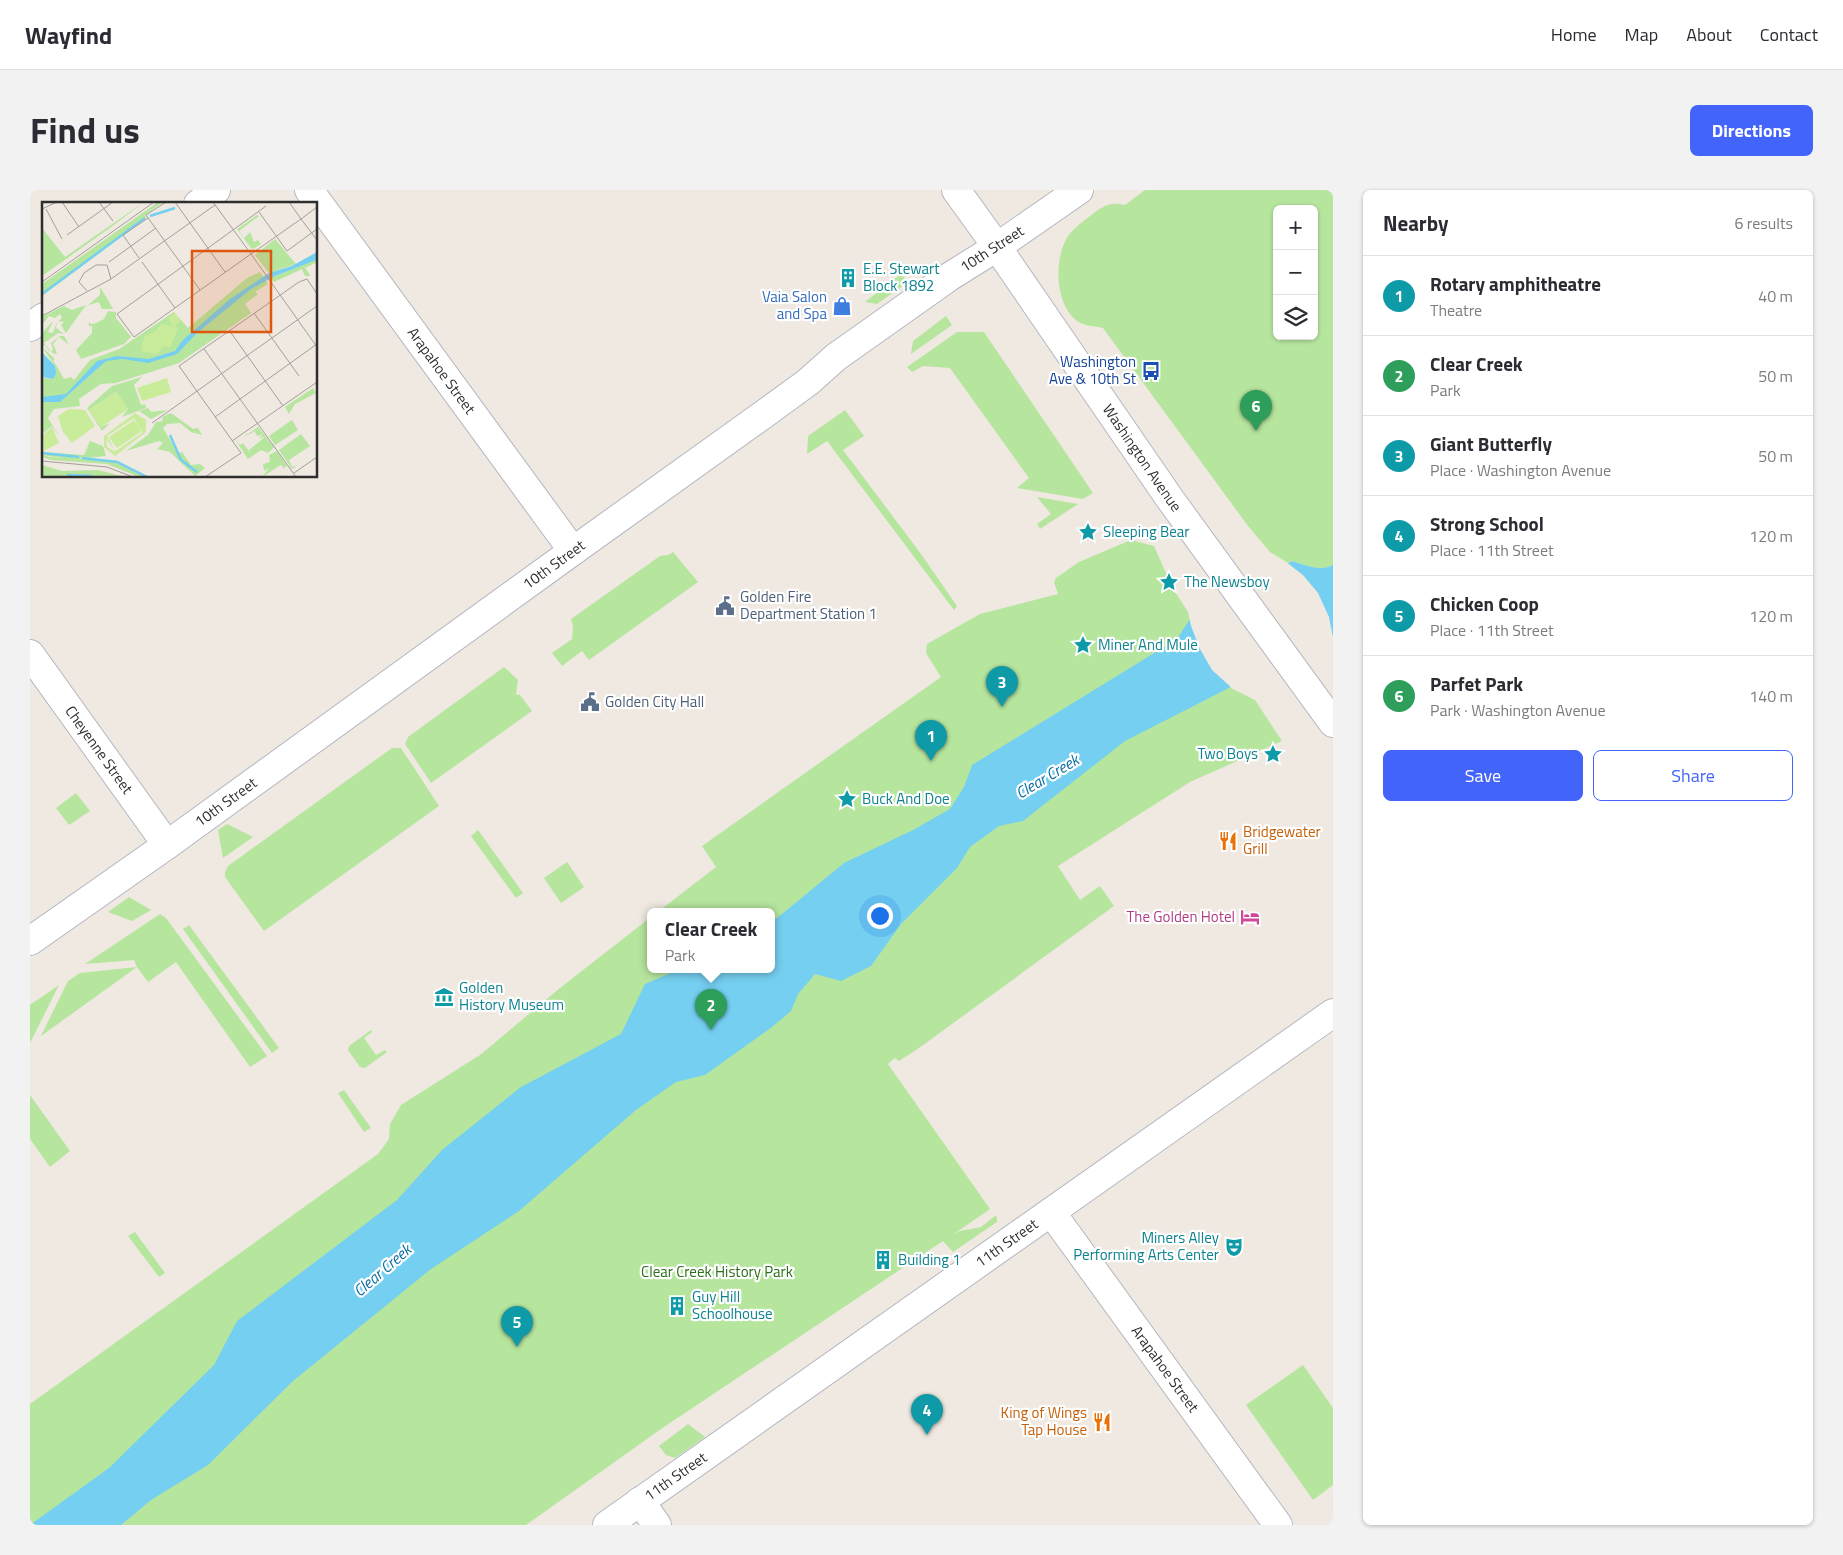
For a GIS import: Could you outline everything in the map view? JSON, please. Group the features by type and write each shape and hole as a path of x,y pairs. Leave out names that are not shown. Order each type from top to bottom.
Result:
{"street":[{"path":"201,202 216,190"},
{"name":"Arapahoe Street","path":"309,190 318,202"},
{"name":"Washington Avenue","path":"956,190 1170,499 1329,717"},
{"name":"10th Street","path":"30,942 760,417 808,382 836,357 949,277 997,247 1079,190"},
{"name":"Arapahoe Street","path":"318,202 572,551"},
{"path":"30,327 42,318"},
{"name":"Cheyenne Street","path":"30,654 167,845"},
{"name":"11th Street","path":"607,1525 1333,1013"},
{"name":"Arapahoe Street","path":"1051,1212 1278,1525"},
{"path":"640,1501 657,1525"}],"green space":[{"path":"1145,190 1333,190 1333,565 1318,568 1292,561 1288,563 1270,552 1248,526 1103,328 1080,323 1069,313 1060,292 1059,268 1063,245 1068,236 1081,223 1110,204 1125,205"},
{"path":"901,274 908,282 877,304 865,302"},
{"path":"946,316 952,325 911,354 913,341"},
{"path":"957,332 984,332 1093,493 1083,499 1017,488 1029,478 950,368 923,366 912,372 907,367"},
{"path":"845,410 864,436 843,450 921,554 957,606 954,610 827,441 807,454 808,436"},
{"path":"1037,497 1078,504 1040,529 1037,524 1051,514"},
{"name":"Clear Creek","path":"1131,540 1154,546 1172,587 1188,612 1191,626 1231,688 1255,700 1282,741 1190,782 1058,866 1080,900 1100,886 1114,906 919,1048 899,1061 895,1058 888,1064 990,1209 951,1236 960,1231 981,1227 995,1216 997,1217 997,1222 953,1252 943,1241 661,1429 526,1525 30,1525 30,1404 378,1154 389,1139 390,1124 401,1105 480,1055 560,988 647,920 647,973 775,973 775,908 663,908 716,867 702,846 941,677 926,653 927,644 980,614 1058,594 1054,582 1056,578 1079,562"},
{"path":"673,552 698,582 589,660 582,651 562,666 552,653 572,639 573,627 571,619 660,556"},
{"path":"504,667 518,680 516,694 520,695 532,711 431,783 405,744 408,737"},
{"path":"392,748 401,748 439,806 264,931 225,877 228,866"},
{"path":"76,793 90,811 69,825 56,808"},
{"path":"227,824 253,837 223,858 218,830"},
{"path":"478,830 523,893 516,898 471,836"},
{"path":"567,862 584,887 561,903 544,878"},
{"path":"129,897 151,910 132,921 108,912"},
{"path":"160,914 166,918 267,1056 250,1067 176,962 148,982 134,960 85,964"},
{"path":"189,925 279,1048 272,1053 183,929"},
{"path":"137,967 41,1036 68,981 80,973"},
{"path":"59,985 30,1043 30,1005"},
{"path":"371,1030 372,1032 364,1038 376,1055 385,1050 387,1052 365,1068 360,1067 348,1050 349,1046"},
{"path":"344,1090 371,1128 364,1132 338,1093"},
{"path":"30,1095 70,1151 50,1167 30,1139"},
{"path":"135,1232 165,1273 159,1277 128,1236"},
{"path":"1303,1365 1333,1408 1333,1485 1313,1500 1246,1405"},
{"path":"688,1424 705,1437 675,1458 666,1455 659,1446"}],"water":[{"name":"Clear Creek","path":"1292,561 1318,568 1333,565 1333,635 1125,741 1023,821 999,826 970,847 957,868 901,924 871,966 841,981 815,974 798,994 791,1011 772,1027 705,1075 676,1082 636,1110 519,1211 431,1269 293,1381 208,1465 151,1500 121,1525 30,1525 109,1468 214,1365 237,1321 397,1200 442,1150 521,1087 621,1034 645,984 671,973 775,973 775,920 844,863 913,830 950,809 964,787 972,765 1177,639 1190,619"}],"pier":[{"path":"1286,562 1303,575 1318,593 1329,617 1333,638 1233,689 1212,670 1200,649 1189,616"}],"place":[{"name":"E.E. Stewart Block 1892","path":"848,278"},
{"name":"Vaia Salon and Spa","path":"842,306"},
{"name":"Washington Ave & 10th St","path":"1151,371"},
{"name":"Parfet Park","path":"1256,431"},
{"name":"Sleeping Bear","path":"1088,532"},
{"name":"The Newsboy","path":"1169,582"},
{"name":"Golden Fire Department Station 1","path":"725,606"},
{"name":"Miner And Mule","path":"1083,645"},
{"name":"Golden City Hall","path":"590,702"},
{"name":"Giant Butterfly","path":"1002,707"},
{"name":"Two Boys","path":"1273,754"},
{"name":"Rotary amphitheatre","path":"931,761"},
{"name":"Buck And Doe","path":"847,799"},
{"name":"Bridgewater Grill","path":"1228,841"},
{"name":"The Golden Hotel","path":"1250,917"},
{"name":"Golden History Museum","path":"444,997"},
{"name":"Clear Creek","path":"711,1030"},
{"name":"Miners Alley Performing Arts Center","path":"1234,1247"},
{"name":"Building 1","path":"883,1260"},
{"name":"Guy Hill Schoolhouse","path":"677,1306"},
{"name":"Chicken Coop","path":"517,1347"},
{"name":"King of Wings Tap House","path":"1102,1422"},
{"name":"Strong School","path":"927,1435"}],"park label":[{"name":"Clear Creek History Park","path":"717,1272"}]}
